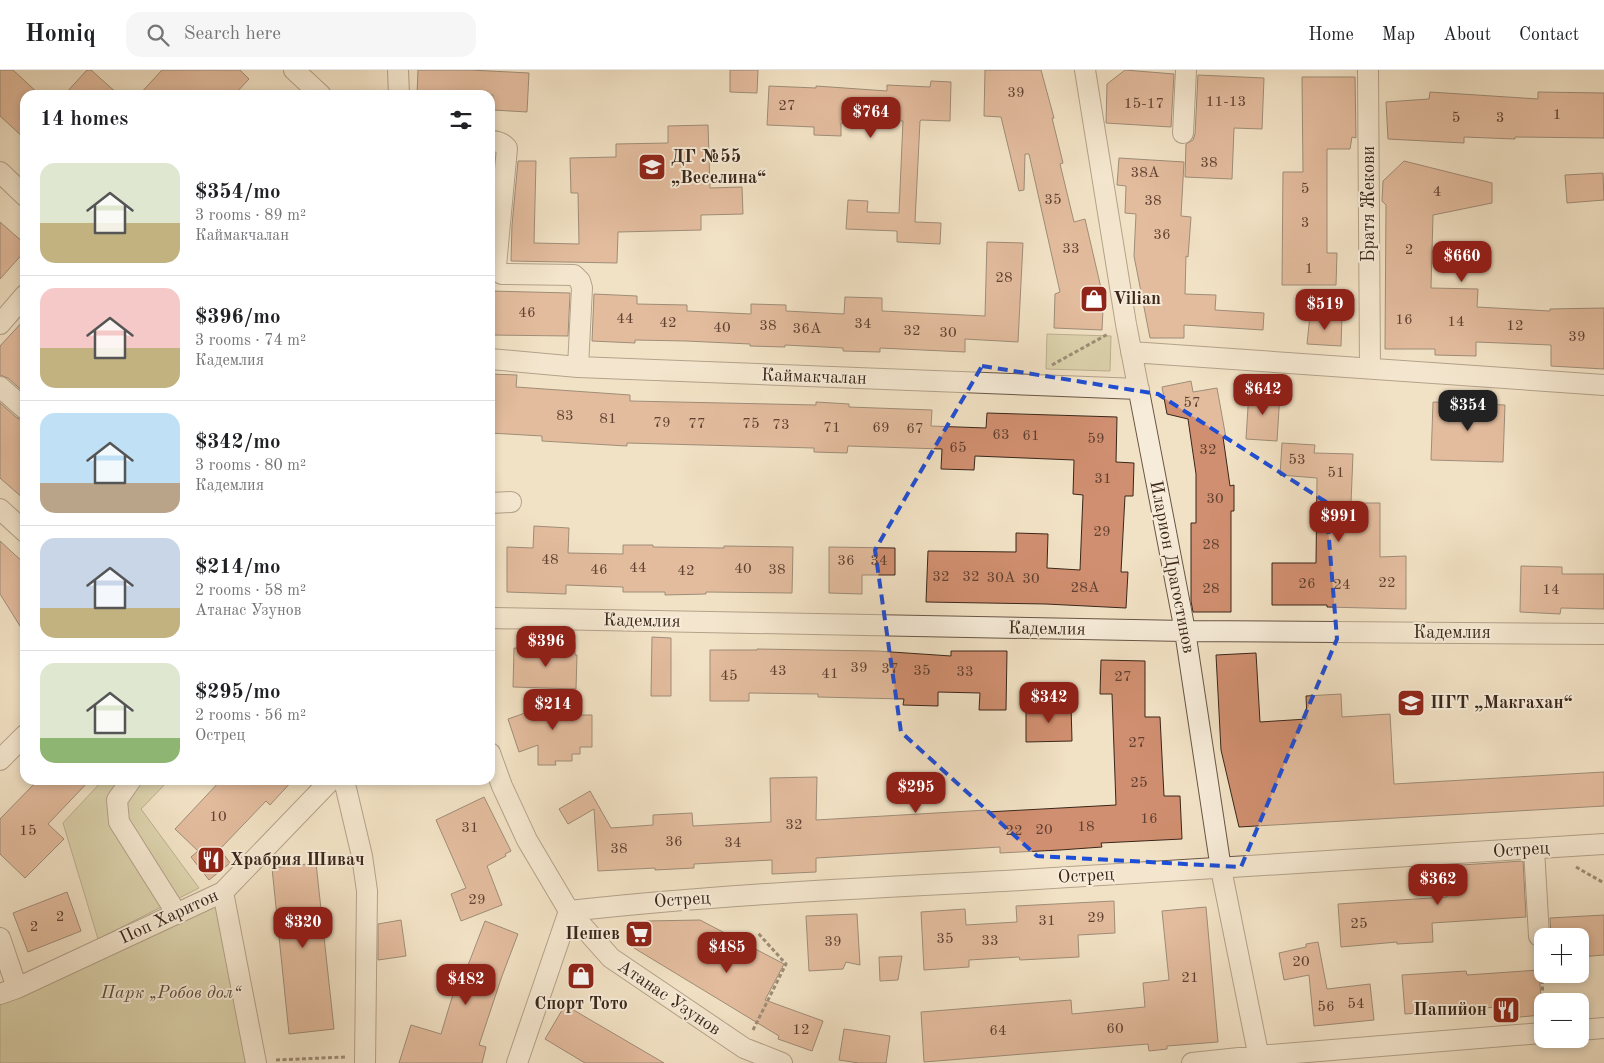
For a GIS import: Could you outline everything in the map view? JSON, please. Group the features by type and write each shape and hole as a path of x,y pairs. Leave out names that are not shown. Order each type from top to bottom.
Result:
{"street":[{"path":"294,70 316,90"},
{"path":"398,70 399,90"},
{"name":"Иларион Драгостинов","path":"1085,70 1126,324 1185,631 1221,869 1259,1059"},
{"path":"1183,133 1186,70"},
{"name":"Братя Жекови","path":"1368,70 1370,368"},
{"path":"495,142 504,144 506,148 497,271 502,274 574,275 580,281 582,288 578,367"},
{"path":"0,172 20,191"},
{"path":"0,324 20,301"},
{"path":"1131,352 1604,385"},
{"name":"Каймакчалан","path":"495,359 578,367 1139,389"},
{"path":"0,387 20,405"},
{"path":"495,503 511,502"},
{"path":"0,508 20,527"},
{"name":"Кадемлия","path":"495,618 1185,631 1604,634"},
{"path":"0,760 20,739"},
{"name":"Атанас Узунов","path":"495,767 527,840 569,911 612,958 744,1048 782,1063"},
{"path":"128,785 117,800 119,822 177,914"},
{"name":"Поп Харитон","path":"8,991 223,892 326,785"},
{"path":"345,785 362,856 367,891 365,1060"},
{"name":"Острец","path":"569,911 624,904 767,894 1221,869 1604,844"},
{"path":"1534,849 1539,928"},
{"path":"223,892 256,1062"},
{"path":"517,1063 569,911"},
{"path":"0,938 8,991"},
{"path":"1589,1029 1604,1028"},
{"path":"1192,1063 1259,1059 1534,1034"}],"path":[{"path":"1050,366 1126,324"},
{"path":"744,1048 786,964 757,932"},
{"path":"256,1062 365,1060"}],"highlighted area":[{"path":"982,366 1158,394 1326,502 1337,639 1241,867 1037,856 901,732 875,550"}],"green space":[{"path":"1047,334 1111,336 1110,371 1046,369"},
{"path":"98,785 164,785 141,809 199,888 98,939 63,823"},
{"name":"Парк „Робов дол“","path":"223,892 256,1063 0,1063 0,994"}],"building":[{"path":"0,70 13,70 35,90 20,90 20,134 0,116"},
{"path":"87,70 91,70 113,90 69,90"},
{"path":"162,70 240,70 249,79 239,90 144,90"},
{"path":"418,70 529,73 527,112 495,110 495,90 417,90"},
{"path":"730,70 758,70 757,93 730,92"},
{"path":"985,70 1041,70 1054,118 1052,118 1063,163 1060,164 1074,222 1085,219 1101,288 1104,288 1102,330 1054,328 1055,294 1060,292 1029,154 1025,154 1024,190 1019,191 1001,117 984,116"},
{"path":"1125,70 1174,74 1171,127 1106,123 1107,84"},
{"path":"1198,75 1264,78 1262,129 1234,128 1232,179 1185,177 1186,144 1193,140 1195,134"},
{"path":"1302,77 1355,77 1356,138 1352,137 1350,149 1327,149 1327,253 1337,253 1336,285 1282,285 1283,172 1303,172"},
{"path":"931,81 951,82 950,121 920,121 915,222 941,223 940,244 897,242 897,231 846,229 848,200 868,201 867,212 899,213 903,121 871,120 871,125 841,123 841,136 814,135 814,127 767,125 769,86 816,88 816,86 887,91 887,85 930,87"},
{"path":"1430,92 1538,99 1538,92 1604,93 1604,138 1515,137 1515,139 1464,137 1464,143 1388,139 1386,102 1429,99"},
{"path":"708,125 710,188 742,187 743,214 701,215 701,230 618,232 617,263 511,261 512,225 518,161 536,161 534,243 579,244 578,193 571,193 570,158 616,157 616,144 668,143 668,126"},
{"path":"1119,158 1184,162 1181,216 1191,217 1188,257 1186,256 1185,294 1216,295 1215,310 1264,313 1263,330 1184,325 1184,338 1150,338 1134,256 1136,214 1125,213 1126,186 1117,185"},
{"path":"1404,161 1492,183 1492,203 1433,215 1431,288 1478,289 1477,307 1550,311 1550,309 1604,308 1604,369 1551,366 1551,345 1476,342 1476,356 1435,355 1435,349 1385,349 1386,205 1382,201 1383,181"},
{"path":"1603,173 1604,200 1567,203 1565,175"},
{"path":"0,222 20,240 20,257 0,279"},
{"path":"987,242 1023,243 1018,342 965,339 965,352 880,348 880,352 843,351 843,348 785,345 785,347 750,346 750,344 686,341 635,340 635,343 592,341 594,294 637,296 637,304 687,305 687,311 751,314 751,304 786,305 786,311 844,314 845,297 882,298 882,311 985,316"},
{"path":"495,291 570,293 568,336 495,335"},
{"path":"1310,315 1342,317 1341,346 1307,344"},
{"path":"20,324 20,389 8,378 0,375 0,346"},
{"path":"495,374 517,375 516,387 630,395 630,401 816,405 816,402 849,404 849,407 932,410 931,426 986,428 987,413 1117,417 1116,462 1134,463 1133,496 1125,496 1121,572 1128,572 1126,608 1046,604 926,602 928,551 1016,552 1016,533 1048,534 1047,568 1080,570 1083,495 1073,494 1074,460 975,456 974,470 941,469 942,449 848,446 847,453 814,452 814,448 627,443 627,446 542,441 542,436 495,433"},
{"path":"1191,381 1193,392 1217,388 1226,438 1223,437 1230,486 1234,485 1234,511 1231,511 1231,612 1193,612 1191,601 1191,523 1196,523 1196,474 1188,419 1167,414 1162,387"},
{"path":"1249,391 1280,393 1277,441 1246,439"},
{"path":"1433,402 1505,405 1503,462 1431,460"},
{"path":"0,403 20,419 20,496 0,478"},
{"path":"1282,443 1315,445 1314,453 1353,454 1351,503 1380,503 1380,557 1406,556 1406,609 1327,607 1327,605 1272,605 1272,563 1316,563 1317,478 1280,475"},
{"path":"534,526 569,528 568,553 623,554 623,545 724,548 724,546 793,547 792,593 706,592 706,594 665,595 665,592 623,592 623,587 566,585 566,594 507,592 507,547 533,548"},
{"path":"0,541 20,559 20,626 0,594"},
{"path":"829,547 895,548 895,575 862,575 862,594 829,593"},
{"path":"1521,566 1562,567 1562,574 1604,574 1604,609 1561,608 1560,614 1520,612"},
{"path":"652,637 671,638 671,696 651,696"},
{"path":"555,643 575,643 575,655 577,655 576,689 513,687 514,648 555,650"},
{"path":"710,650 877,651 951,656 951,651 1007,651 1006,710 979,710 980,693 938,692 938,706 903,705 904,699 818,697 818,694 749,693 749,701 710,701"},
{"path":"1256,653 1260,722 1307,719 1306,696 1341,694 1342,717 1390,714 1394,784 1604,772 1604,806 1239,827 1221,750 1216,655"},
{"path":"1101,660 1145,661 1145,717 1160,717 1164,796 1180,796 1182,839 1101,843 1102,847 1060,850 1000,853 1000,847 816,858 816,872 772,874 772,860 694,864 694,868 598,871 594,809 568,824 559,809 590,791 611,828 653,825 653,815 692,813 693,826 771,822 770,778 817,777 816,820 1116,805 1112,694 1100,694"},
{"path":"576,695 575,714 592,715 592,747 580,747 580,754 572,754 572,761 555,761 556,765 538,765 538,745 519,752 508,719"},
{"path":"1071,705 1072,741 1026,742 1026,706"},
{"path":"33,785 85,785 48,824 64,839 25,878 0,854 0,819"},
{"path":"216,785 288,785 270,805 266,801 220,849 230,863 209,880 191,857 198,851 175,829"},
{"path":"484,797 511,851 505,854 506,856 487,866 502,905 461,921 451,894 466,888 436,820"},
{"path":"1523,861 1526,917 1432,923 1433,942 1397,944 1397,942 1341,947 1338,904 1447,897 1446,866"},
{"path":"316,863 334,1029 289,1034 272,868"},
{"path":"67,892 81,931 28,952 13,913"},
{"path":"1114,901 1115,933 1078,935 1079,957 1020,960 1019,957 969,960 969,967 924,970 921,912 965,909 966,925 1017,922 1016,906"},
{"path":"1206,907 1218,1042 1167,1046 1167,1049 1149,1051 1148,1044 924,1062 921,1012 1071,1000 1072,1014 1145,1007 1143,983 1169,980 1162,911"},
{"path":"857,914 860,965 846,962 843,969 809,971 806,916"},
{"path":"1604,915 1604,955 1589,956 1589,928 1551,928 1550,918"},
{"path":"401,920 406,956 378,960 378,924"},
{"path":"700,920 784,964 765,1000 823,1021 812,1051 778,1039 779,1036 634,948 647,921"},
{"path":"485,921 518,934 479,1045 486,1047 482,1063 399,1063 411,1025 441,1034 460,971 465,973"},
{"path":"1318,942 1327,989 1370,984 1374,1020 1314,1026 1309,975 1284,980 1279,953 1306,947 1306,944"},
{"path":"902,956 898,980 880,981 879,957"},
{"path":"1534,970 1534,983 1540,983 1541,993 1534,993 1534,1016 1498,1019 1497,1007 1405,1014 1402,975 1466,971 1467,975"},
{"path":"565,1005 664,1063 585,1063 545,1039"},
{"path":"844,1029 890,1036 886,1063 859,1063 839,1060"}],"place":[{"name":"ДГ №55 „Веселина“","path":"652,167"},
{"name":"Vilian","path":"1094,299"},
{"name":"ПГТ „Макгахан“","path":"1411,703"},
{"name":"Храбрия Шивач","path":"211,860"},
{"name":"Пешев","path":"639,934"},
{"name":"Спорт Тото","path":"581,976"},
{"name":"Папийон","path":"1506,1010"}]}
